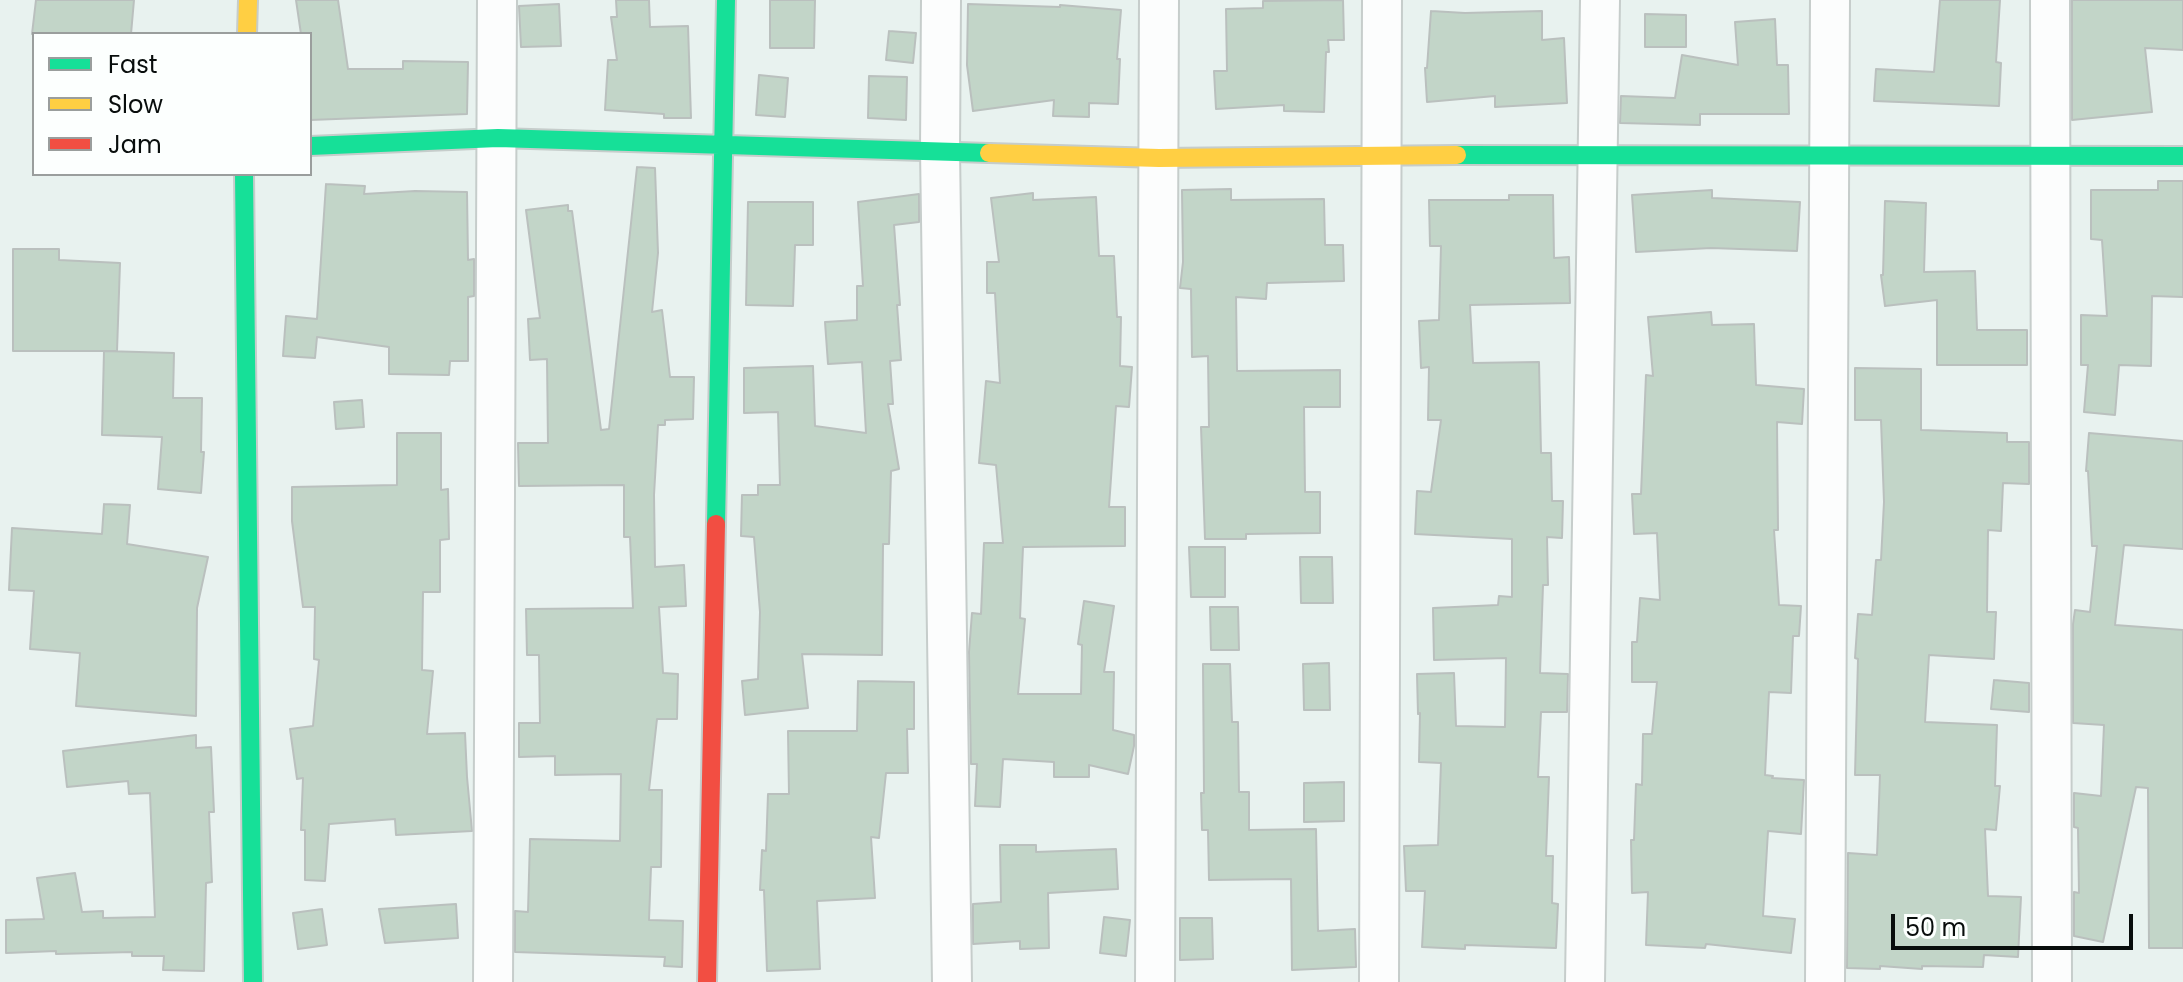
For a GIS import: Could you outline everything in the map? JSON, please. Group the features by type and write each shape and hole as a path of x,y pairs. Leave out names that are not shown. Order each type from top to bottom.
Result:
{"street":[{"path":"247,32 248,0"},
{"path":"493,982 497,0"},
{"path":"707,982 726,0"},
{"path":"941,0 940,150 952,982"},
{"path":"1155,982 1159,0"},
{"path":"1379,982 1382,0"},
{"path":"1585,982 1600,0"},
{"path":"1825,982 1830,0"},
{"path":"2050,0 2052,982"},
{"path":"312,146 498,138 1159,158 1599,154 2183,156"},
{"path":"244,176 253,982"}],"building":[{"path":"36,0 134,0 131,32 32,32"},
{"path":"296,0 338,0 348,69 403,69 403,61 468,62 467,114 312,120 312,32 301,32"},
{"path":"616,0 649,0 650,27 688,26 691,118 664,118 664,114 605,110 608,60 617,60 611,17 617,17"},
{"path":"770,0 815,0 814,48 770,48"},
{"path":"1343,0 1344,40 1328,40 1324,112 1284,111 1284,105 1216,109 1214,71 1227,71 1226,9 1263,8 1263,1"},
{"path":"1940,0 2000,0 1996,62 2001,63 1999,106 1874,101 1876,69 1934,72"},
{"path":"2072,0 2183,0 2183,50 2145,48 2152,112 2072,120"},
{"path":"559,4 561,46 521,47 519,6"},
{"path":"968,4 1060,5 1121,10 1117,59 1120,59 1118,104 1089,103 1089,117 1053,116 1054,100 973,111 967,65"},
{"path":"1431,11 1542,11 1542,40 1564,38 1567,103 1495,107 1495,96 1427,102 1425,68"},
{"path":"1645,14 1686,15 1686,47 1645,47"},
{"path":"1775,19 1777,65 1788,65 1789,114 1700,114 1700,125 1620,123 1621,96 1675,98 1682,55 1738,65 1735,22"},
{"path":"889,31 916,33 913,63 886,60"},
{"path":"759,75 788,78 785,117 756,115"},
{"path":"869,76 907,77 906,120 868,118"},
{"path":"637,167 655,168 658,253 652,312 662,310 670,377 694,377 693,419 665,420 665,425 658,425 654,495 655,567 684,565 686,606 659,607 663,673 678,674 677,719 657,719 649,790 662,790 661,867 651,867 649,920 683,921 682,967 664,966 665,957 515,952 515,911 528,912 530,839 620,841 621,774 555,775 555,756 519,757 519,723 540,723 539,655 527,655 526,609 633,608 630,537 624,537 624,485 519,486 518,443 548,443 547,359 530,360 528,319 540,318 526,210 568,205 568,211 572,211 601,430 609,429"},
{"path":"2158,181 2183,181 2183,297 2152,296 2151,366 2119,365 2115,415 2084,412 2088,365 2081,365 2081,315 2107,316 2102,240 2091,239 2091,190 2158,190"},
{"path":"326,184 365,186 364,194 467,192 468,260 474,259 474,296 468,297 468,361 450,361 449,375 389,374 389,347 317,337 315,358 283,356 286,316 317,319"},
{"path":"1231,189 1231,200 1324,199 1325,245 1343,245 1344,281 1267,283 1266,299 1236,297 1237,371 1340,370 1340,407 1304,407 1305,492 1320,492 1320,533 1246,534 1246,539 1205,539 1201,427 1209,427 1208,356 1192,357 1191,289 1180,288 1183,262 1182,190"},
{"path":"1712,190 1712,198 1800,202 1797,251 1711,248 1636,252 1632,195"},
{"path":"1033,193 1033,200 1096,197 1099,256 1114,256 1117,317 1121,317 1120,366 1132,367 1129,407 1116,406 1109,507 1125,507 1125,546 1023,547 1020,618 1025,619 1018,694 1081,694 1082,645 1078,644 1084,601 1114,606 1104,672 1114,672 1113,730 1134,735 1134,746 1128,774 1089,765 1089,777 1054,777 1054,762 1003,759 1000,807 975,806 977,764 971,764 969,652 972,613 981,614 984,543 1003,543 996,465 979,463 986,381 1000,383 995,293 987,293 987,262 999,262 991,198"},
{"path":"919,194 919,222 894,225 901,360 890,361 893,404 888,404 899,469 891,471 889,544 883,544 882,655 802,654 808,708 745,715 742,681 758,679 760,612 754,537 741,536 742,495 758,495 758,485 780,485 778,412 744,413 744,368 813,366 815,426 866,433 862,362 828,364 825,322 857,320 857,286 863,286 858,202"},
{"path":"1509,195 1553,195 1554,258 1569,257 1570,303 1470,305 1473,363 1539,362 1541,453 1551,453 1552,501 1563,501 1562,538 1547,537 1548,585 1543,585 1540,673 1568,674 1567,712 1541,712 1538,777 1549,777 1546,856 1553,856 1552,903 1558,904 1556,948 1422,947 1425,891 1406,891 1404,846 1438,845 1441,763 1419,762 1417,674 1454,673 1456,726 1505,727 1506,658 1434,660 1433,608 1498,605 1499,596 1512,597 1512,539 1415,534 1417,491 1431,492 1441,420 1428,420 1429,367 1421,368 1419,321 1439,320 1441,246 1430,246 1429,200 1509,200"},
{"path":"1885,201 1926,203 1924,272 1975,271 1977,330 2027,330 2027,365 1937,365 1937,300 1885,306 1881,275"},
{"path":"748,202 813,202 813,245 795,245 793,306 746,305"},
{"path":"13,249 59,249 59,260 120,263 117,351 13,351"},
{"path":"1711,312 1712,325 1754,324 1756,385 1804,389 1802,424 1777,422 1778,530 1774,530 1779,605 1801,606 1799,636 1793,636 1791,693 1769,692 1765,775 1804,780 1801,834 1768,831 1763,916 1795,919 1791,953 1706,944 1705,948 1646,945 1648,892 1632,893 1631,840 1634,840 1636,784 1642,785 1643,734 1652,734 1657,682 1632,682 1632,642 1637,642 1640,598 1660,600 1657,533 1634,534 1632,494 1641,494 1646,375 1653,376 1648,317"},
{"path":"104,351 174,353 173,398 202,398 201,452 204,452 201,493 158,489 162,437 102,435"},
{"path":"1855,368 1921,369 1921,430 2007,433 2007,442 2029,442 2029,484 2003,483 2001,531 1988,530 1987,612 1996,612 1994,659 1929,655 1925,722 1997,725 1995,786 2000,786 1996,830 1985,829 1988,896 2021,897 2018,957 1984,955 1983,967 1847,968 1848,853 1877,855 1880,775 1855,775 1858,659 1855,658 1858,614 1872,615 1876,560 1881,560 1884,502 1881,420 1855,420"},
{"path":"362,400 364,427 336,429 334,402"},
{"path":"397,433 441,433 441,490 448,489 449,539 440,540 440,592 423,592 422,670 433,671 427,734 465,733 472,831 396,835 395,819 329,824 325,881 305,880 305,830 301,830 303,778 297,779 290,729 313,726 319,660 314,659 315,607 303,607 292,521 292,487 397,485"},
{"path":"2089,433 2183,441 2183,549 2124,545 2115,625 2183,630 2183,948 2149,948 2148,788 2136,787 2103,942 2074,936 2074,892 2079,893 2074,793 2101,796 2104,725 2073,723 2073,624 2075,610 2090,612 2097,546 2092,546 2086,471"},
{"path":"104,504 130,505 127,544 208,557 197,608 196,716 76,706 80,653 30,649 34,591 9,590 12,528 102,534"},
{"path":"1189,547 1225,547 1225,597 1191,597"},
{"path":"1300,557 1332,557 1333,603 1301,603"},
{"path":"1210,607 1238,607 1239,650 1211,650"},
{"path":"1329,663 1330,710 1304,710 1303,664"},
{"path":"1203,664 1230,664 1232,722 1238,722 1239,792 1249,792 1249,830 1316,829 1318,931 1355,929 1356,967 1292,970 1291,879 1209,880 1208,830 1202,830"},
{"path":"1994,680 2029,683 2029,712 1991,709"},
{"path":"858,681 914,682 914,729 907,729 908,773 886,773 879,838 871,837 875,898 817,901 820,969 767,971 764,890 760,890 762,850 766,851 768,794 789,794 788,731 857,731"},
{"path":"196,735 196,748 211,747 214,812 209,812 212,882 206,883 204,971 163,970 164,956 132,956 132,952 6,953 6,920 44,919 37,878 75,873 82,912 103,911 103,918 155,917 150,793 129,794 128,781 67,787 63,751"},
{"path":"1344,782 1344,821 1304,822 1304,783"},
{"path":"1000,845 1036,845 1036,852 1116,849 1118,889 1048,893 1049,948 1020,949 1020,941 973,944 973,904 1001,902"},
{"path":"456,904 458,938 385,943 379,909"},
{"path":"322,909 327,945 298,949 293,913"},
{"path":"1104,917 1130,920 1126,956 1100,953"},
{"path":"1180,918 1212,918 1213,959 1180,960"}],"traffic: fast":[{"path":"716,524 726,0"},
{"path":"312,146 498,138 989,153"},
{"path":"1457,155 2183,156"},
{"path":"244,176 253,982"}],"traffic: slow":[{"path":"247,32 248,0"},
{"path":"989,153 1159,158 1457,155"}],"traffic: jam":[{"path":"707,982 716,524"}]}
